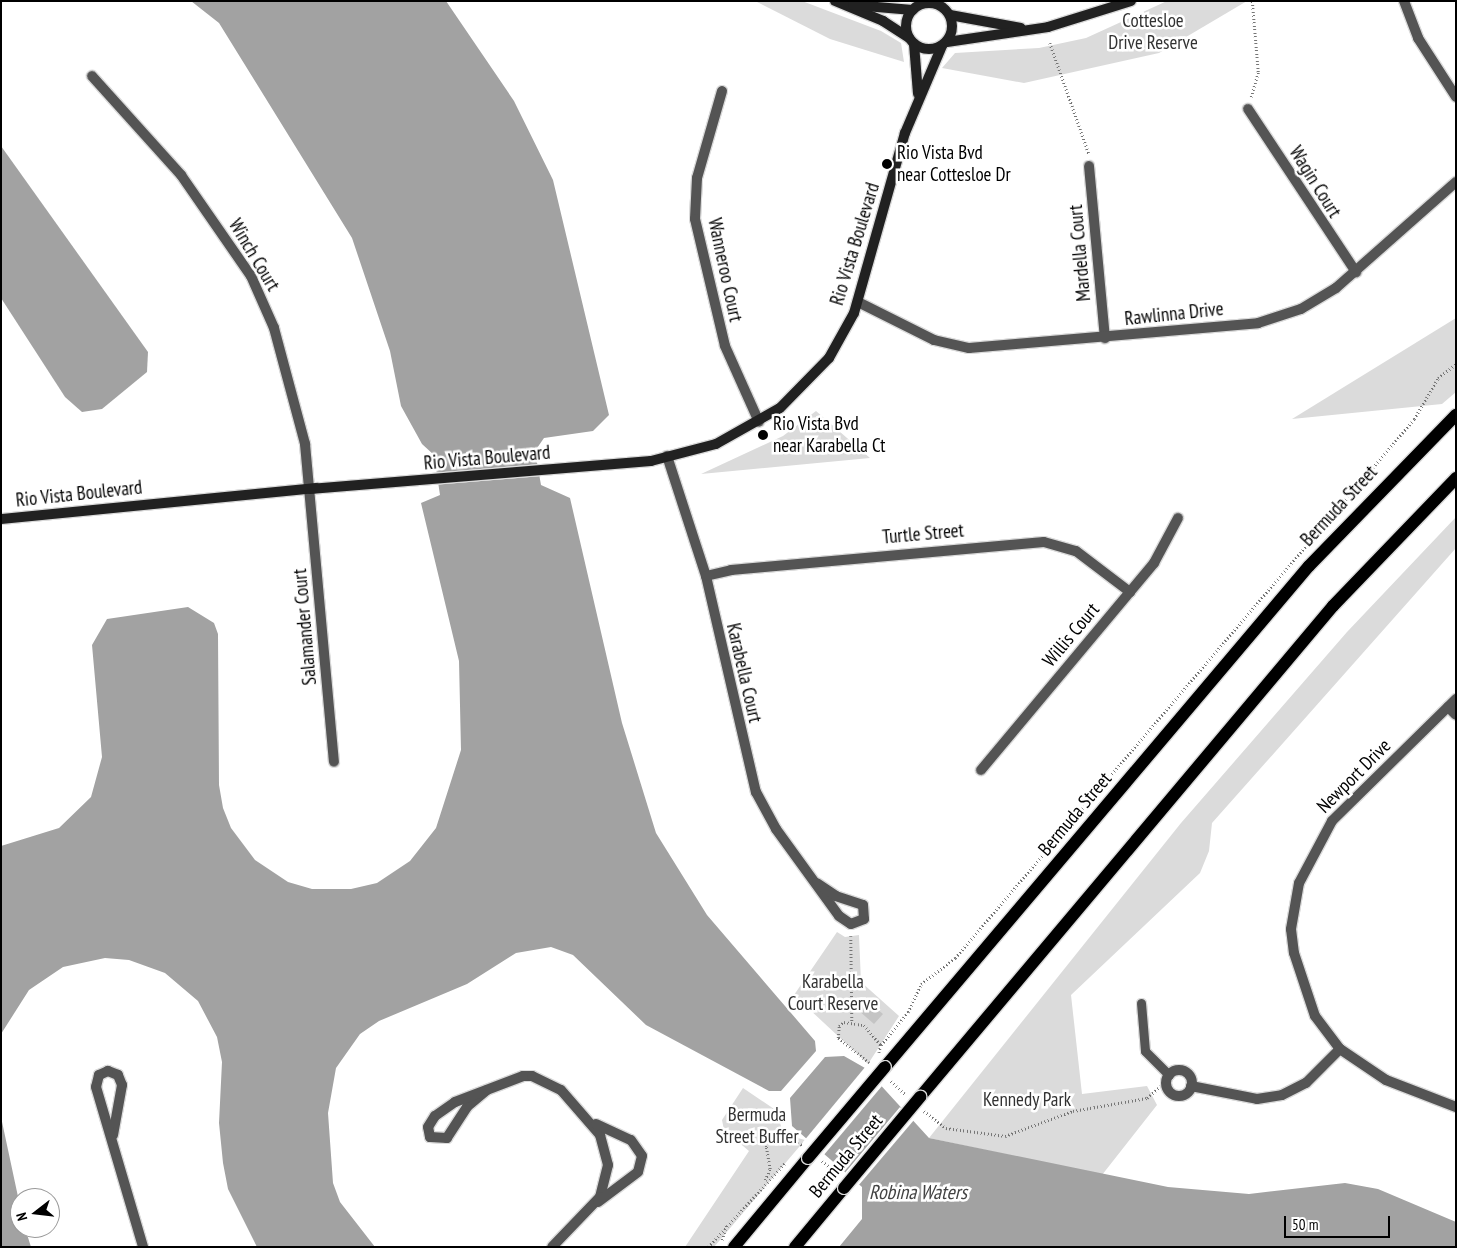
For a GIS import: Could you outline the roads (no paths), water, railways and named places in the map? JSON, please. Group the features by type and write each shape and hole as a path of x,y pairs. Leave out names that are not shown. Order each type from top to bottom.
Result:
{"main road":[{"name":"Bermuda Street","path":"734,1247 1309,566 1456,416"},
{"name":"Bermuda Street","path":"795,1247 916,1100 1322,619 1456,478"}],"street":[{"path":"840,3 927,50 944,44 1092,16 1131,1"},
{"path":"1404,1 1418,38 1456,97"},
{"path":"840,3 912,10 935,3 950,15 1029,29"},
{"path":"912,10 906,24 912,41"},
{"path":"944,44 953,29 950,15"},
{"name":"Rio Vista Boulevard","path":"912,41 918,94"},
{"name":"Rio Vista Boulevard","path":"1,519 667,456 716,444 759,422 800,391 820,369 843,336 858,302 918,94 944,44"},
{"name":"Winch Court","path":"92,76 181,175 251,276 274,328 305,444 310,489"},
{"name":"Wanneroo Court","path":"722,91 697,178 695,219 725,346 759,422"},
{"name":"Wagin Court","path":"1248,108 1356,272"},
{"name":"Mardella Court","path":"1090,166 1105,338"},
{"name":"Rawlinna Drive","path":"858,302 934,340 969,348 1105,338 1258,323 1308,306 1356,272 1456,182"},
{"name":"Karabella Court","path":"667,456 706,576 756,792 776,829 817,883 839,916 851,924 864,919 863,905 836,896 817,883"},
{"name":"Salamander Court","path":"310,489 334,762"},
{"name":"Willis Court","path":"981,770 1166,547 1178,518"},
{"name":"Turtle Street","path":"706,576 740,569 1044,542 1076,551 1130,592"},
{"name":"Newport Drive","path":"1456,699 1332,820 1310,854 1299,883 1292,929 1294,953 1315,1016 1340,1049 1386,1080 1456,1107"},
{"path":"1448,707 1456,715"},
{"path":"1191,1086 1257,1099 1282,1096 1306,1083 1340,1049"},
{"path":"113,1135 122,1085 118,1075 108,1071 99,1075 96,1088 113,1135 126,1203 142,1247"},
{"path":"1184,1071 1191,1086 1187,1093 1175,1095 1167,1079 1184,1071"},
{"path":"487,1090 467,1107 446,1138 430,1138 428,1127 435,1116 487,1090 523,1076 541,1078 561,1090 590,1121 607,1154 605,1186 593,1205"},
{"path":"552,1247 593,1205 638,1172 642,1156 635,1144 590,1121"},
{"path":"607,1154 616,1142 635,1144"}],"lane":[{"path":"1142,1003 1145,1051 1167,1079"}],"water":[{"path":"191,1 446,1 514,101 553,180 609,415 593,431 544,438 535,451 541,485 570,498 622,723 656,833 707,915 815,1041 816,1051 781,1091 769,1091 646,1025 573,955 551,947 516,953 467,984 379,1021 360,1034 336,1068 328,1113 333,1183 340,1202 375,1247 257,1247 228,1189 223,1163 219,1123 222,1062 217,1037 198,1001 165,973 129,960 105,958 63,967 29,990 1,1034 1,846 59,828 91,797 102,757 92,645 107,619 188,607 214,623 218,634 219,785 223,808 231,828 255,860 288,882 312,889 351,889 377,883 410,861 436,828 461,750 459,661 421,503 440,495 434,455 422,444 401,406 390,351 352,238 219,23"},
{"path":"1,146 148,352 147,372 102,409 82,412 65,397 1,298"},
{"name":"Robina Waters","path":"844,1056 865,1068 929,1138 1168,1187 1249,1194 1345,1183 1378,1189 1456,1222 1456,1247 839,1247 862,1219 862,1187 792,1126 790,1098 825,1057"},
{"path":"1,1117 16,1188 10,1188 10,1238 28,1238 31,1247 1,1247"}],"place":[{"name":"Rio Vista Bvd near Cottesloe Dr","path":"887,164"},
{"name":"Rio Vista Bvd near Karabella Ct","path":"763,435"}],"park label":[{"name":"Cottesloe Drive Reserve","path":"1153,32"},
{"name":"Karabella Court Reserve","path":"833,993"},
{"name":"Kennedy Park","path":"1027,1100"},
{"name":"Bermuda Street Buffer","path":"757,1126"}]}
